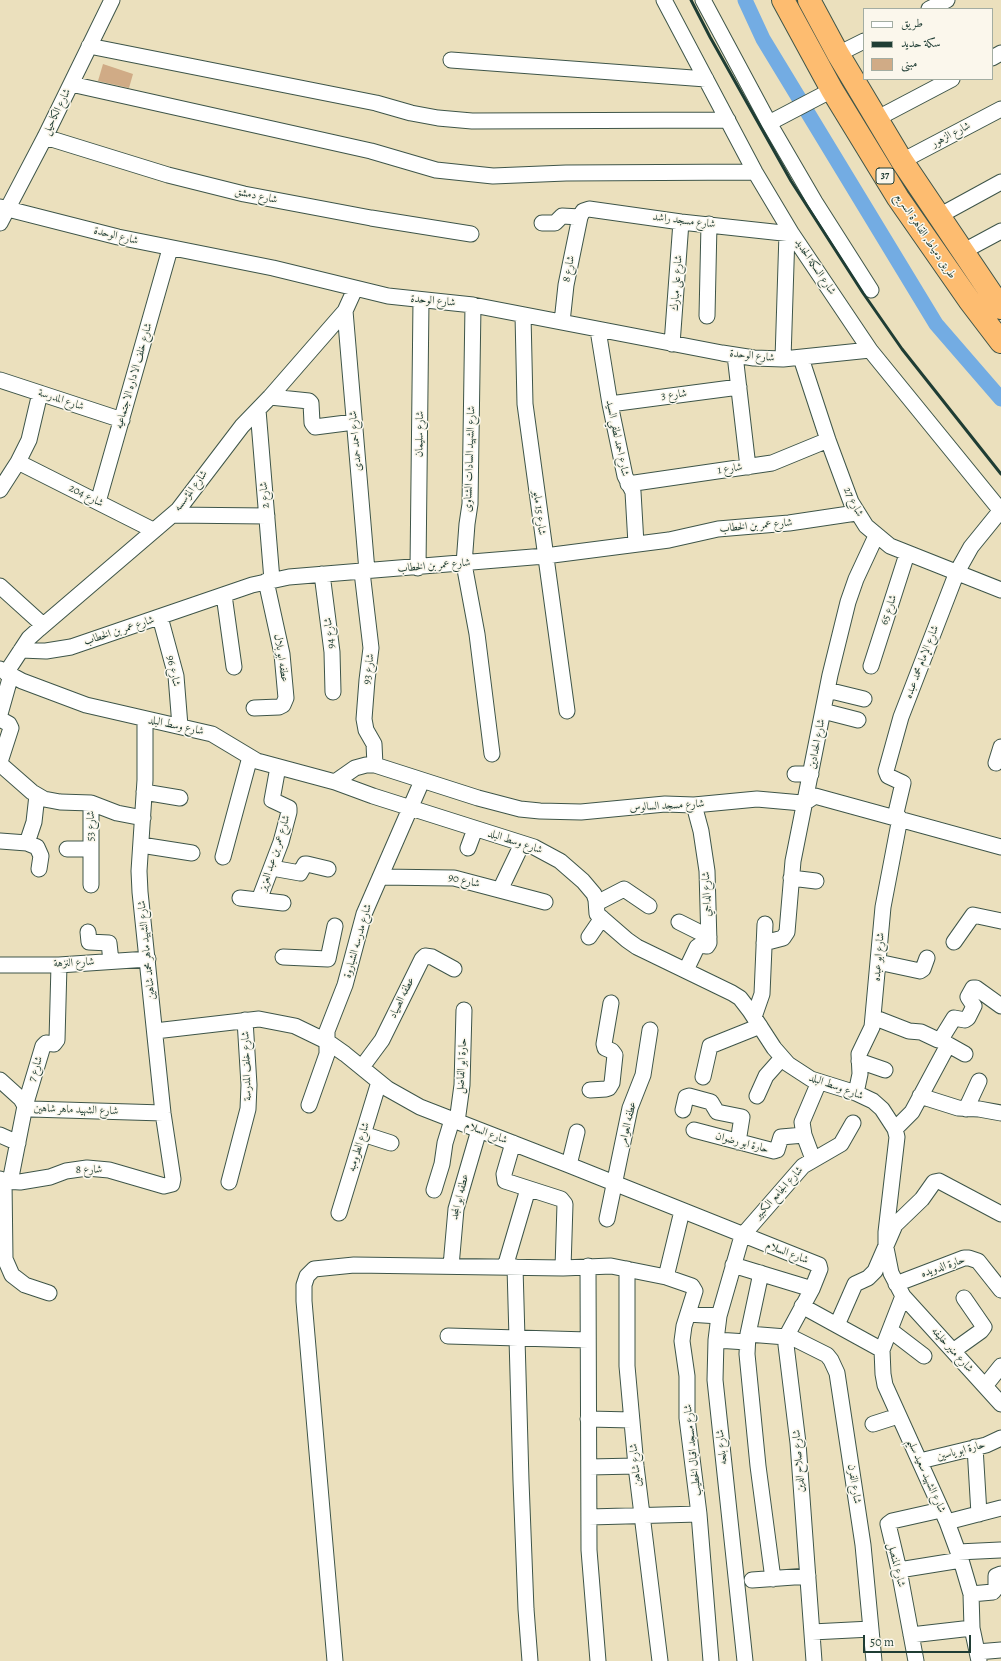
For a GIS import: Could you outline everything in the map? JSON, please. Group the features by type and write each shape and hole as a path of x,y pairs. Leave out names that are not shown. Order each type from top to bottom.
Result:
{"highway":[{"name":"طريق دمياط, القاهرة السريع","path":"784,0 832,90 910,215 969,300 1001,342"},
{"name":"طريق دمياط, القاهرة السريع","path":"809,0 838,54 902,162 937,217 1001,308"}],"street":[{"name":"شارع الكاحيل","path":"0,223 4,208 45,137 112,0"},
{"name":"شارع السكة الحديد","path":"664,0 789,234 870,350 1001,511"},
{"path":"703,0 815,202 871,290"},
{"path":"931,8 947,0"},
{"path":"838,54 863,42"},
{"path":"89,46 376,103 411,113 438,118 472,121 728,120"},
{"path":"451,60 706,79"},
{"path":"876,119 950,80"},
{"path":"70,84 370,151 444,171 493,176 566,173 755,172"},
{"path":"770,123 832,90"},
{"name":"شارع الزهور","path":"902,162 1001,109"},
{"name":"شارع دمشق","path":"45,137 168,175 244,194 371,218 471,234"},
{"path":"937,217 1001,182"},
{"name":"شارع الوحدة","path":"4,208 170,249 284,271 388,296 473,305 598,330 736,355 783,359 870,350"},
{"name":"شارع مسجد راشد","path":"580,217 583,211 595,209 681,222 789,234"},
{"path":"542,223 555,223 562,216 580,217"},
{"name":"شارع 8","path":"562,322 566,285 580,217"},
{"name":"شارع على مبارك","path":"672,344 681,222"},
{"path":"707,316 709,224"},
{"path":"962,252 1001,231"},
{"path":"783,359 789,234"},
{"name":"شارع خلف الاداره الاجتماعيه","path":"98,502 170,249"},
{"name":"شارع المؤسسه","path":"0,714 6,672 29,638 172,515 242,426 270,398 345,312 355,289"},
{"name":"شارع سليمان","path":"418,568 421,300"},
{"name":"شارع الشهيد السادات الشناوى","path":"473,305 470,504 464,564 477,634 492,754"},
{"name":"شارع احمد حمدى","path":"345,312 364,571"},
{"name":"شارع 15 مايو","path":"523,315 525,404 567,710"},
{"name":"شارع احمد لطفي السيد","path":"598,330 610,404 625,476 633,492 636,544"},
{"path":"736,355 748,467"},
{"name":"شارع 27","path":"801,358 828,440 856,513 876,536 890,546 1001,590"},
{"name":"شارع المدرسة","path":"0,380 122,420"},
{"name":"شارع 3","path":"610,404 739,387"},
{"path":"0,490 18,462 29,440 40,394"},
{"path":"270,398 309,401 312,423 315,427 354,422"},
{"name":"شارع 2","path":"258,410 267,516 269,581"},
{"name":"شارع 1","path":"628,484 772,463 828,440"},
{"name":"شارع 204","path":"18,462 153,530"},
{"name":"شارع الإمام محمد عبده","path":"898,818 903,783 888,776 886,771 906,704 957,572 972,547 1001,511"},
{"name":"شارع عمر بن الخطاب","path":"21,650 46,651 72,647 269,581 322,574 418,568 545,556 636,544 718,529 780,525 856,513"},
{"path":"172,515 267,516"},
{"name":"شارع الحدادين","path":"764,943 783,938 787,935 791,878 827,690 848,602 856,579 876,536"},
{"name":"شارع 65","path":"871,666 907,554"},
{"name":"شارع 93","path":"364,571 371,648 366,680 364,719 366,730 374,744 375,765"},
{"name":"شارع 94","path":"322,574 332,652 333,692"},
{"name":"عطفه ابو بلال","path":"254,708 279,707 284,705 286,698 282,654 269,581"},
{"path":"0,586 43,625"},
{"path":"224,595 234,667"},
{"name":"شارع 96","path":"160,617 176,676 180,726"},
{"name":"شارع وسط البلد","path":"6,672 28,684 86,705 121,712 145,720 180,726 212,734 250,757 278,767 335,782 475,829 534,847 560,861 594,894 596,912 637,947 732,993 746,1005 782,1058 798,1071 819,1082 856,1093 873,1101 882,1109 895,1129 897,1145 886,1242 888,1261 900,1290"},
{"path":"827,690 864,699"},
{"path":"823,711 858,720"},
{"path":"0,719 9,724 11,728 0,763 37,795 52,801 91,802 117,813 142,818"},
{"name":"شارع الشهيد ماهر محمد شاهين","path":"145,720 140,892 163,1113 173,1179"},
{"path":"996,763 1001,747"},
{"path":"223,857 250,757"},
{"name":"شارع مسجد السالوس","path":"335,782 355,768 366,765 375,765 520,809 581,812 665,804 694,805 757,799 806,802 816,796 1001,847"},
{"name":"شارع عمر بن عبد العزيز","path":"259,900 272,868 289,812 289,808 272,800 278,767"},
{"path":"795,774 811,774"},
{"name":"شارع مدرسه الشباروة","path":"309,1105 327,1054 327,1032 351,965 364,914 422,780"},
{"path":"144,792 180,798"},
{"path":"27,843 34,822 37,795"},
{"name":"شارع 53","path":"91,802 91,885"},
{"name":"شارع الداجي","path":"694,805 701,831 707,871 709,937"},
{"name":"شارع ابو عبده","path":"856,1093 860,1074 859,1061 861,1047 870,1033 873,1016 883,907 898,818"},
{"path":"468,848 475,829"},
{"path":"0,841 27,843 37,847 40,852 39,869"},
{"path":"500,890 522,844"},
{"path":"141,845 192,853"},
{"name":"شارع 53","path":"68,848 91,849"},
{"path":"272,868 300,873 305,864 328,869"},
{"name":"شارع 90","path":"380,877 443,877 545,902"},
{"path":"791,878 816,880"},
{"path":"596,903 624,889 649,906"},
{"path":"240,898 283,903"},
{"path":"954,942 973,915 1001,921"},
{"path":"589,937 602,918"},
{"path":"679,922 709,937 709,945 697,947 686,970"},
{"path":"703,1077 710,1046 757,1021 762,994 765,924"},
{"path":"328,958 335,926"},
{"path":"88,932 89,942 109,943 111,961"},
{"name":"عطفه الصياد","path":"362,1067 382,1040 422,958 425,956 432,957 454,969"},
{"path":"283,957 328,958 351,965"},
{"path":"878,962 920,971 923,969 927,958"},
{"name":"شارع النزهة","path":"0,965 59,964 148,959"},
{"name":"شارع 7","path":"49,1293 25,1285 12,1276 5,1259 5,1180 18,1143 25,1106 43,1046 46,1043 54,1044 57,1040 59,964"},
{"path":"895,1129 909,1116 920,1096 954,1018 965,1020 968,1018 974,1006 968,997 973,988 976,988 1001,1006"},
{"path":"611,1003 604,1044 605,1048 612,1051 615,1055 611,1086"},
{"name":"حارة ابو الفاضل","path":"434,1190 442,1164 445,1144 455,1121 462,1085 464,1010"},
{"path":"873,1016 909,1031 917,1031 964,1054"},
{"name":"شارع السلام","path":"155,1031 259,1019 289,1024 312,1033 328,1042 362,1067 379,1082 401,1097 455,1121 615,1183 742,1236 817,1264 820,1269 812,1289"},
{"name":"شارع خلف المدرسة","path":"229,1182 248,1109 249,1085 245,1020"},
{"name":"عطفه العوامر","path":"607,1219 630,1108 643,1075 650,1030"},
{"path":"757,1096 766,1076 782,1058"},
{"path":"859,1061 885,1070"},
{"name":"شارع الشهيد ماهر شاهين","path":"0,1080 21,1099 25,1106 31,1109 163,1113"},
{"name":"شارع الطرومبه","path":"339,1213 379,1082"},
{"path":"813,1159 804,1135 802,1118 819,1082"},
{"path":"966,1109 979,1082"},
{"path":"590,1090 606,1089 611,1086 636,1092"},
{"path":"684,1110 686,1096 689,1096 711,1102 717,1112 742,1117 738,1142"},
{"path":"920,1096 966,1109 979,1109 1001,1113"},
{"name":"شارع الجامع الكبير","path":"742,1236 803,1166 842,1144 853,1123"},
{"name":"عطفه ابو المجد","path":"451,1266 456,1209 479,1130"},
{"name":"حارة ابو رضوان","path":"694,1130 774,1152 777,1150 781,1137 804,1135"},
{"path":"569,1165 577,1132"},
{"path":"363,1134 391,1142"},
{"path":"0,1135 18,1143"},
{"path":"512,1143 504,1178 508,1183 561,1198 565,1204 563,1268"},
{"name":"شارع 8","path":"5,1180 29,1181 66,1171 87,1168 109,1170 164,1186 172,1184 173,1179"},
{"path":"837,1325 855,1284 871,1276 895,1225 922,1199 933,1183 937,1181 1001,1214"},
{"path":"528,1189 510,1267 518,1339 521,1481 526,1608 530,1661"},
{"path":"666,1277 682,1211"},
{"name":"شارع بلحه","path":"742,1236 719,1316 716,1340 715,1380 745,1661"},
{"name":"حارة الدويده","path":"900,1290 964,1258 978,1261 1001,1290"},
{"name":"شارع مسجد اقبال الخطيب","path":"335,1661 304,1301 304,1285 307,1276 314,1269 354,1265 563,1268 611,1266 666,1277 689,1284 694,1288 684,1326 682,1341 688,1385 687,1418 699,1514 712,1661"},
{"path":"716,1340 787,1336 812,1289 733,1265"},
{"path":"588,1266 589,1550 598,1661"},
{"name":"شارع شاهين","path":"626,1269 626,1356 636,1466 660,1661"},
{"path":"761,1273 747,1338 758,1466 773,1579"},
{"name":"شارع الشهيد سعيد سليم","path":"900,1290 890,1330 882,1350 884,1380 898,1416 944,1516 960,1556 971,1594 972,1628 978,1656"},
{"name":"شارع منير خليفه","path":"900,1290 1001,1404"},
{"path":"953,1351 981,1331 984,1327 964,1298"},
{"path":"802,1306 882,1350"},
{"path":"688,1314 719,1316"},
{"path":"890,1330 924,1356"},
{"path":"448,1336 588,1340"},
{"name":"شارع صلاح الدين","path":"787,1336 798,1443 814,1661"},
{"name":"شارع الفرن","path":"787,1336 826,1355 832,1360 837,1374 863,1545 874,1661"},
{"path":"985,1386 1001,1366"},
{"path":"874,1424 898,1416"},
{"path":"588,1419 632,1420"},
{"name":"حارة ابو ياسين","path":"920,1462 975,1447 1001,1438"},
{"path":"975,1447 979,1514"},
{"path":"589,1467 636,1466"},
{"path":"944,1516 979,1514 1001,1508"},
{"path":"589,1517 699,1514"},
{"name":"شارع المنصل","path":"916,1661 899,1570 888,1524 892,1521 944,1516"},
{"path":"899,1570 960,1556 1000,1550"},
{"path":"971,1594 994,1592 996,1588 996,1576 1001,1574"},
{"path":"752,1580 808,1576"},
{"path":"911,1635 972,1628"},
{"path":"812,1632 871,1629"},
{"path":"978,1656 1001,1650"}],"building":[{"path":"103,64 133,74 129,88 98,81"}],"waterway":[{"path":"745,0 763,39 936,324 1001,399"}],"railway":[{"path":"691,0 710,37 791,181 863,293 902,349 1001,474"}]}
